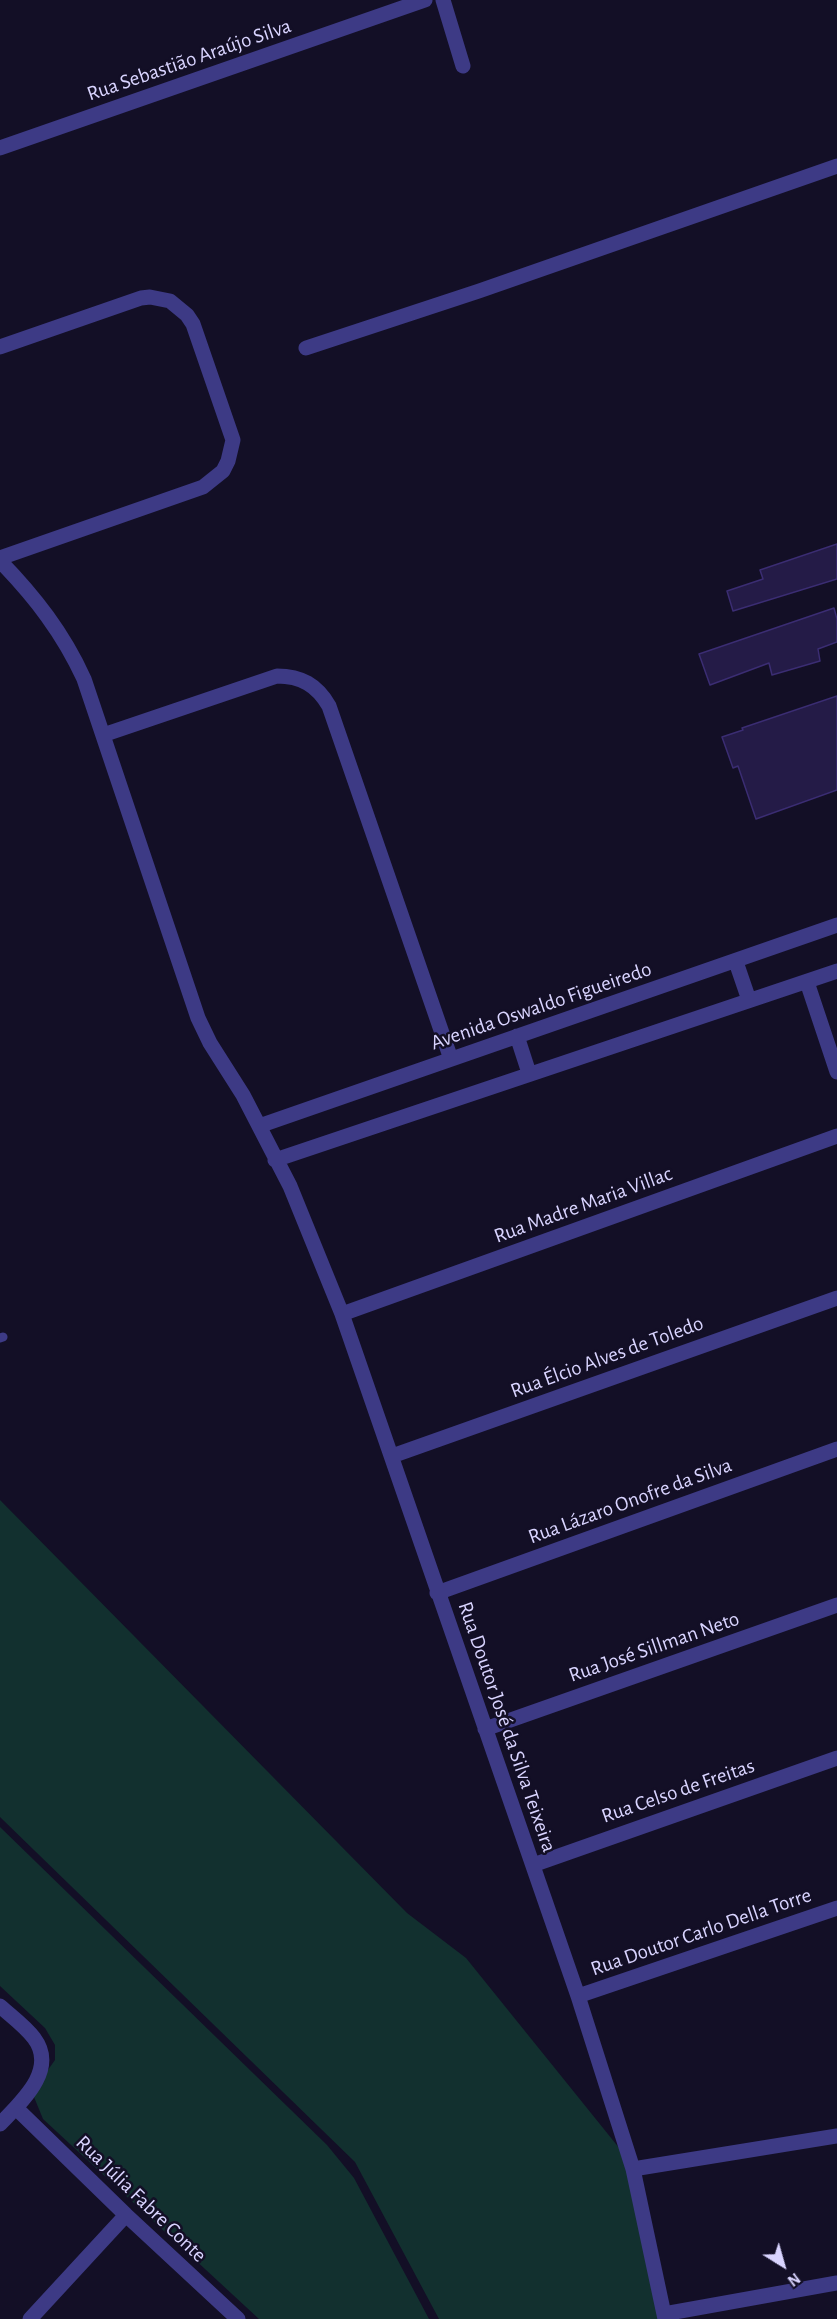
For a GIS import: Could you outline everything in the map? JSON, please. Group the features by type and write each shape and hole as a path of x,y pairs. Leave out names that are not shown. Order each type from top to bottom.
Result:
{"street":[{"name":"Rua Sebastião Araújo Silva","path":"0,148 426,0"},
{"path":"442,0 463,66"},
{"path":"306,348 479,291 837,166"},
{"path":"0,347 141,298 161,298 170,301 187,315 193,324 233,440 223,471 203,487 0,559"},
{"name":"Rua Doutor José da Silva Teixeira","path":"0,559 33,596 62,636 84,679 198,1018 210,1043 243,1095 274,1160 290,1186 342,1314 578,1996 633,2169 665,2316"},
{"path":"103,735 277,676 301,679 318,690 329,706 451,1059"},
{"name":"Avenida Oswaldo Figueiredo","path":"259,1126 837,925"},
{"path":"736,962 749,1000"},
{"path":"274,1160 837,971"},
{"path":"807,982 837,1072"},
{"path":"517,1036 530,1073"},
{"name":"Rua Madre Maria Villac","path":"342,1314 837,1136"},
{"name":"Rua Élcio Alves de Toledo","path":"392,1456 837,1298"},
{"name":"Rua Lázaro Onofre da Silva","path":"437,1593 837,1449"},
{"name":"Rua José Sillman Neto","path":"485,1729 837,1605"},
{"name":"Rua Celso de Freitas","path":"533,1865 837,1758"},
{"name":"Rua Doutor Carlo Della Torre","path":"578,1996 837,1908"},
{"path":"0,2006 33,2036 40,2047 43,2058 42,2069 36,2082 0,2124"},
{"name":"Rua Júlia Fabre Conte","path":"16,2108 126,2216 238,2319"},
{"path":"633,2169 837,2136"},
{"path":"30,2319 126,2216"},
{"path":"665,2316 837,2283"}],"green space":[{"path":"0,1500 407,1913 466,1958 624,2154 659,2319 439,2319 355,2162 0,1817"},
{"path":"0,1827 327,2145 354,2178 429,2319 259,2319 43,2119 34,2097 40,2081 55,2060 55,2045 45,2028 0,1986"}],"building":[{"path":"837,544 837,579 733,611 727,591 763,579 760,570"},
{"path":"834,608 837,619 837,642 818,649 820,661 772,675 769,663 710,685 699,654"},
{"path":"837,696 837,790 756,819 738,766 733,768 722,737"}]}
